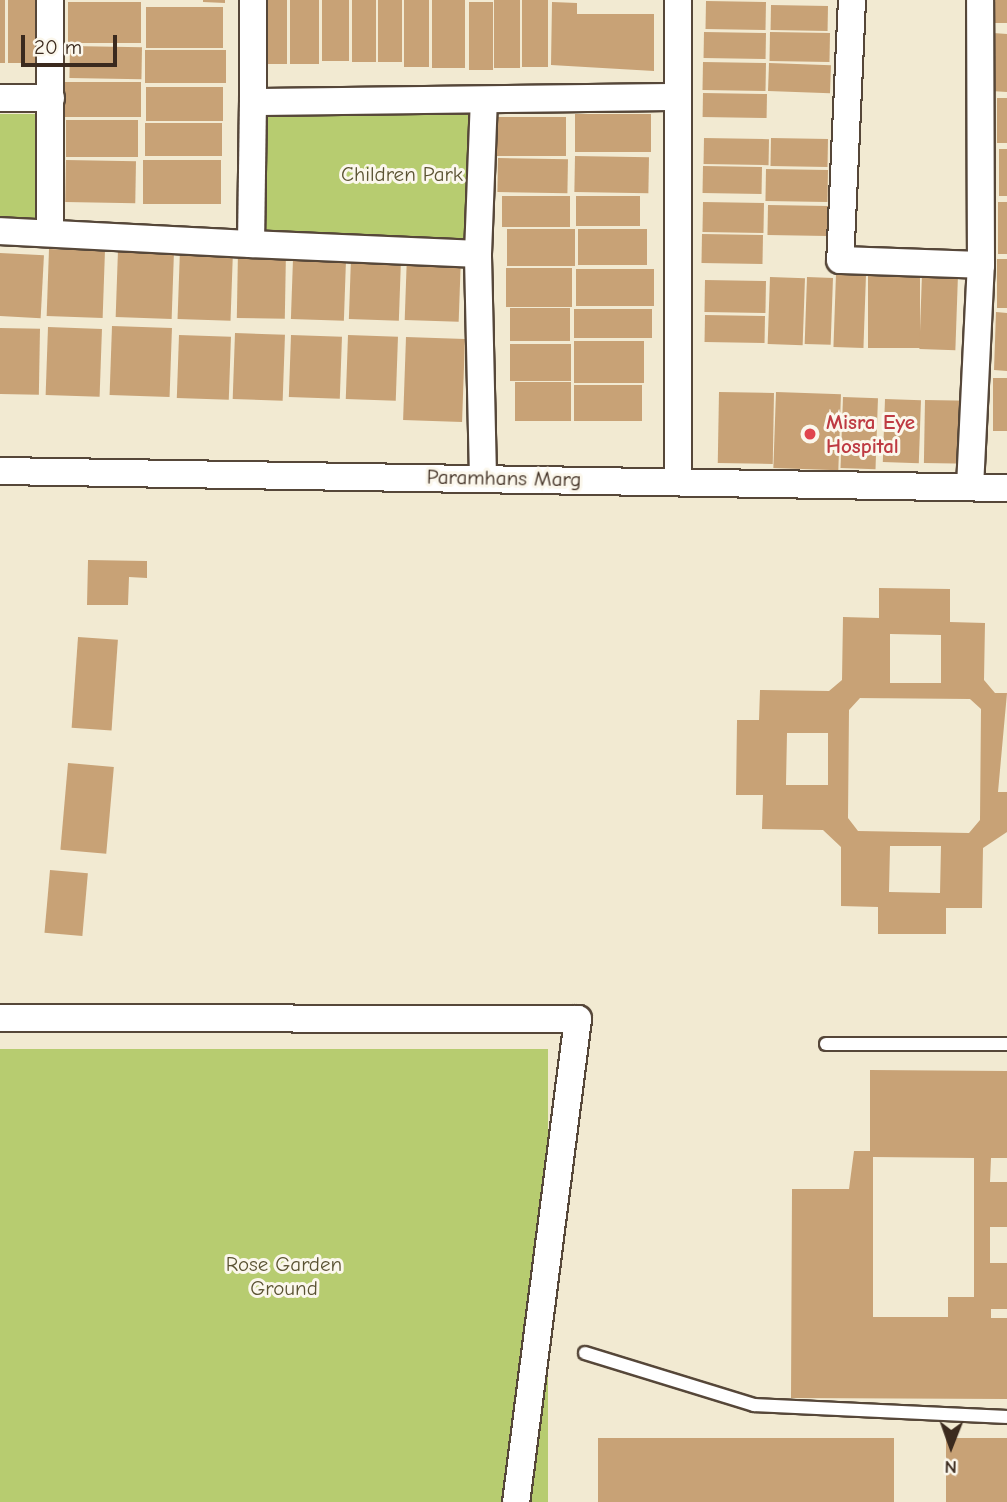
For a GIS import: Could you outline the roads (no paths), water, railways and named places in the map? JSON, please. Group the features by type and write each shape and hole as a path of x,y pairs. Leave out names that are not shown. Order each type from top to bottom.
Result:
{"street":[{"path":"50,0 50,230"},
{"path":"251,244 253,0"},
{"path":"678,0 678,481"},
{"path":"852,0 840,260 981,265"},
{"path":"970,487 981,265 980,0"},
{"path":"253,102 677,97"},
{"path":"0,98 51,98"},
{"path":"483,477 478,254 484,100"},
{"path":"0,231 50,230 251,244 478,254"},
{"name":"Paramhans Marg","path":"1,478 483,477 1007,488"},
{"path":"0,1018 578,1018 516,1502"}],"lane":[{"path":"826,1044 1007,1044"},
{"path":"585,1353 754,1405 1007,1417"}],"place":[{"name":"Misra Eye Hospital","path":"810,434"}],"park label":[{"name":"Children Park","path":"402,174"},
{"name":"Rose Garden Ground","path":"284,1276"}]}
